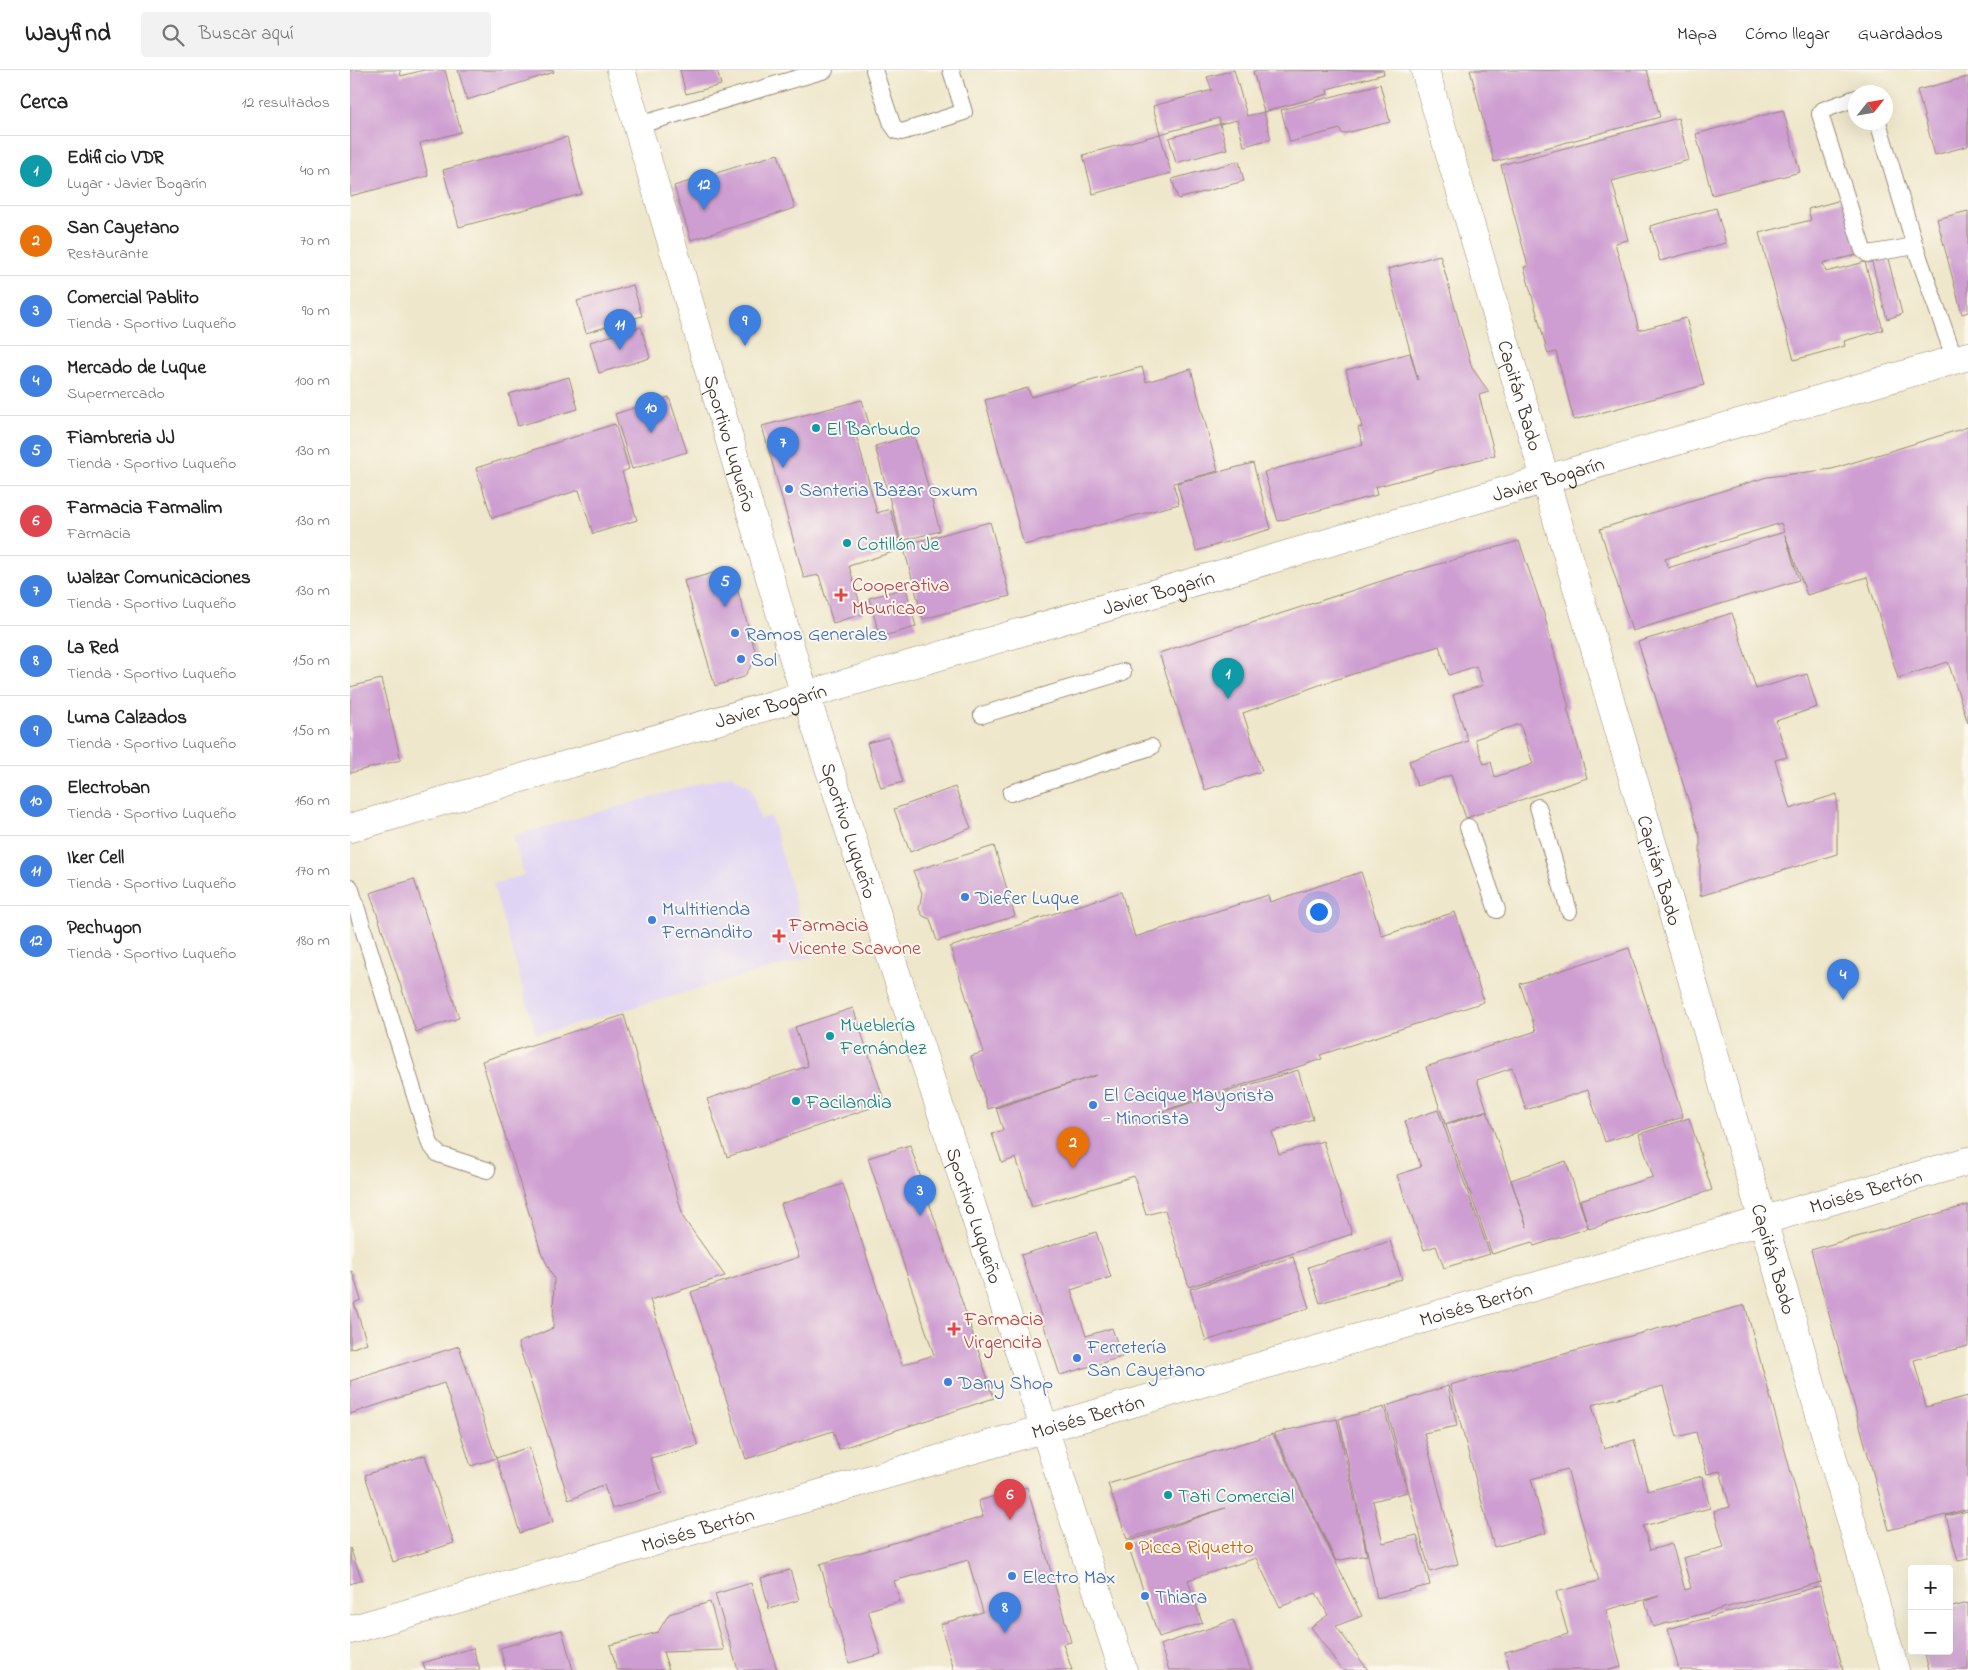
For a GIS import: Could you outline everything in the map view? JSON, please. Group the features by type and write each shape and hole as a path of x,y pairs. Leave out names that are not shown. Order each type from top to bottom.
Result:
{"street":[{"name":"Sportivo Luqueño","path":"622,70 805,696 1123,1670"},
{"name":"Capitán Bado","path":"1425,70 1895,1670"},
{"name":"Javier Bogarín","path":"350,828 1961,358"},
{"name":"Moisés Bertón","path":"350,1630 1968,1161"}],"lane":[{"path":"639,125 825,70"},
{"path":"874,70 892,124 898,131 902,132 964,112 951,70"},
{"path":"1848,101 1823,110 1820,114 1863,250 1868,254 1915,246"},
{"path":"1880,130 1915,246 1961,358"},
{"path":"982,715 1123,672"},
{"path":"1011,792 1151,747"},
{"path":"1538,807 1570,911"},
{"path":"1468,827 1497,910"},
{"path":"350,887 430,1144 438,1154 486,1170"}],"shaded area":[{"name":"Multitienda Fernandito","path":"730,775 751,787 760,819 771,816 811,957 536,1035 493,884 524,875 513,836"}],"building":[{"path":"350,70 400,70 401,76 424,70 445,70 461,132 420,143 428,176 350,196"},
{"path":"458,70 553,70 554,72 467,100"},
{"path":"680,70 717,70 721,85 686,94"},
{"path":"1234,70 1247,116 1264,112 1271,139 1244,146 1237,120 1220,124 1219,118 1160,134 1153,106 1212,90 1207,77"},
{"path":"1383,70 1384,74 1327,89 1328,94 1264,112 1253,71"},
{"path":"1470,70 1647,70 1660,117 1494,162"},
{"path":"1968,77 1968,146 1935,155 1917,90"},
{"path":"1380,84 1390,122 1342,134 1340,129 1290,142 1281,110"},
{"path":"1783,110 1800,172 1712,195 1696,134"},
{"path":"1678,118 1689,160 1612,181 1628,240 1615,243 1639,330 1686,318 1704,385 1574,420 1556,352 1548,354 1524,267 1528,266 1501,165"},
{"path":"1220,124 1227,149 1176,163 1169,138"},
{"path":"1160,134 1171,173 1093,194 1083,155"},
{"path":"567,137 582,194 459,227 443,170"},
{"path":"778,154 795,208 691,240 674,186"},
{"path":"1239,161 1244,181 1178,199 1172,179"},
{"path":"1845,199 1860,254 1823,263 1826,272 1865,262 1883,330 1844,341 1845,346 1794,360 1759,233 1811,220 1808,209"},
{"path":"1716,208 1726,243 1660,261 1650,226"},
{"path":"1968,211 1968,312 1962,314 1937,219"},
{"path":"1440,255 1472,368 1489,392 1479,395 1495,455 1375,487 1377,495 1278,521 1264,472 1363,445 1358,428 1362,427 1346,370 1410,353 1418,380 1388,269"},
{"path":"1887,255 1902,314 1887,319 1871,259"},
{"path":"633,285 642,316 586,333 577,301"},
{"path":"641,327 650,358 599,373 590,342"},
{"path":"1142,367 1146,382 1191,369 1218,471 1173,483 1179,504 1024,545 985,400 1028,388 1031,397"},
{"path":"569,377 578,409 518,426 509,394"},
{"path":"669,397 687,452 632,469 615,414"},
{"path":"862,400 871,431 856,434 877,513 890,509 902,549 849,566 863,614 833,623 819,575 804,578 762,426"},
{"path":"615,424 629,469 622,472 637,520 593,534 579,490 492,518 476,468"},
{"path":"1968,427 1968,723 1948,662 1898,678 1867,577 1807,595 1785,535 1799,580 1632,631 1600,529 1767,477 1832,469","holes":["1781,523 1784,532 1668,568 1665,559"]},
{"path":"914,435 940,531 901,541 875,446"},
{"path":"1253,463 1271,529 1196,551 1177,483"},
{"path":"990,522 1010,596 923,619 903,545"},
{"path":"1519,541 1544,614 1569,708 1567,708 1587,778 1466,818 1451,775 1417,786 1409,761 1468,741 1453,695 1483,685 1476,666 1449,675 1439,646 1322,684 1243,713 1262,771 1205,790 1159,653 1394,577","holes":["1520,724 1533,764 1495,777 1491,762 1484,764 1475,739"]},
{"path":"731,568 757,657 744,677 715,686 684,581"},
{"path":"906,588 916,627 880,637 869,598"},
{"path":"1732,613 1756,689 1807,674 1817,707 1776,721 1787,757 1775,760 1790,809 1837,794 1837,854 1700,896 1700,837 1638,642"},
{"path":"381,679 401,760 350,773 350,687"},
{"path":"889,737 903,782 881,788 867,743"},
{"path":"955,787 971,828 910,852 894,809"},
{"name":"Diefer Luque","path":"994,846 1015,916 937,941 930,919 923,916 919,909 922,893 913,871"},
{"path":"1361,872 1382,936 1455,912 1484,1002 1320,1055 1322,1059 1126,1123 1298,1070 1313,1119 1272,1132 1279,1154 1323,1141 1352,1234 1189,1287 1165,1210 1146,1215 1134,1176 1032,1207 1016,1158 1002,1163 992,1134 1003,1130 996,1108 1097,1075 988,1109 971,1056 984,1052 950,947 1121,892 1135,937 1268,895 1270,902"},
{"path":"414,879 459,1018 416,1032 370,893"},
{"path":"1629,948 1683,1117 1605,1142 1588,1090 1526,1110 1512,1068 1477,1080 1487,1110 1445,1124 1426,1067 1536,1031 1520,984"},
{"name":"Facilandia","path":"853,1008 885,1103 727,1157 707,1099 808,1066 795,1027"},
{"path":"624,1015 684,1219 725,1276 650,1300 698,1446 650,1458 662,1493 612,1509 604,1485 569,1500 518,1343 553,1328 554,1279 541,1252 482,1061"},
{"path":"1438,1110 1490,1254 1444,1268 1436,1246 1424,1250 1397,1175 1421,1167 1405,1121"},
{"path":"1487,1111 1527,1227 1511,1180 1566,1161 1588,1228 1534,1246 1532,1242 1492,1254 1446,1125"},
{"path":"1689,1118 1712,1190 1589,1229 1580,1200 1653,1177 1639,1134"},
{"path":"910,1145 994,1398 839,1449 833,1431 746,1459 691,1292 799,1257 781,1204 843,1184 902,1365 934,1355 868,1158"},
{"path":"1968,1205 1968,1346 1914,1360 1926,1407 1968,1396 1968,1509 1889,1530 1811,1250"},
{"path":"1096,1232 1111,1277 1071,1290 1086,1336 1112,1328 1122,1357 1060,1375 1021,1255"},
{"path":"1390,1241 1402,1279 1320,1303 1308,1267"},
{"path":"1293,1257 1309,1308 1206,1341 1190,1289"},
{"path":"352,1271 361,1300 354,1303 367,1343 350,1349 350,1272"},
{"path":"1745,1305 1821,1582 1653,1627 1645,1601 1659,1596 1606,1610 1621,1667 1609,1670 1510,1670 1505,1652 1568,1634 1556,1592 1599,1581 1567,1469 1531,1479 1546,1533 1494,1547 1450,1385","holes":["1663,1386 1677,1437 1696,1432 1707,1474 1720,1471 1730,1507 1714,1511 1724,1547 1683,1558 1691,1588 1685,1590 1672,1544 1650,1550 1643,1526 1710,1508 1702,1476 1648,1491 1634,1440 1604,1449 1592,1405"]},
{"path":"459,1346 496,1458 471,1466 444,1383 350,1414 350,1381"},
{"path":"1448,1386 1457,1426 1424,1433 1458,1564 1430,1572 1386,1406"},
{"path":"1384,1407 1407,1492 1373,1501 1383,1543 1417,1535 1430,1585 1377,1598 1339,1419"},
{"path":"1337,1419 1367,1555 1336,1561 1274,1433"},
{"path":"1273,1434 1362,1616 1336,1626 1368,1670 1342,1670 1311,1627 1328,1615 1316,1593 1280,1607 1256,1558 1188,1580 1202,1623 1159,1637 1127,1542 1225,1508 1127,1539 1108,1484"},
{"path":"529,1447 553,1522 520,1533 496,1458"},
{"path":"425,1455 454,1543 393,1562 365,1475"},
{"path":"1027,1487 1071,1642 1063,1644 1072,1670 954,1670 940,1624 983,1612 968,1560 894,1581 900,1601 868,1610 881,1654 849,1663 820,1564 983,1517 978,1501"},
{"path":"1968,1511 1968,1559 1958,1561 1946,1516"},
{"path":"350,1548 362,1580 350,1584"},
{"path":"790,1570 799,1600 769,1609 761,1578"},
{"path":"751,1583 777,1670 738,1670 715,1594"},
{"path":"1820,1586 1843,1670 1679,1670 1668,1629"},
{"path":"710,1602 724,1650 663,1652 669,1670 617,1670 610,1645 658,1632 669,1614"},
{"path":"1968,1603 1968,1670 1929,1670 1925,1655 1953,1655 1953,1607"},
{"path":"1233,1620 1251,1670 1169,1670 1160,1645"},
{"path":"562,1630 573,1670 506,1670 500,1648"},
{"path":"473,1648 480,1670 425,1670 423,1663"}],"place":[{"name":"Pechugon","path":"704,210"},
{"name":"Luma Calzados","path":"745,346"},
{"name":"Iker Cell","path":"620,350"},
{"name":"El Barbudo","path":"816,428"},
{"name":"Electroban","path":"651,433"},
{"name":"Walzar Comunicaciones","path":"783,468"},
{"name":"Santeria Bazar Oxum","path":"789,489"},
{"name":"Cotillón Je","path":"847,543"},
{"name":"Cooperativa Mburicao","path":"841,595"},
{"name":"Fiambreria JJ","path":"725,607"},
{"name":"Ramos Generales","path":"735,633"},
{"name":"Sol","path":"741,659"},
{"name":"Edificio VDR","path":"1228,699"},
{"name":"Diefer Luque","path":"965,897"},
{"name":"Multitienda Fernandito","path":"652,920"},
{"name":"Farmacia Vicente Scavone","path":"779,936"},
{"name":"Mercado de Luque","path":"1843,1000"},
{"name":"Mueblería Fernández","path":"830,1036"},
{"name":"Facilandia","path":"796,1101"},
{"name":"El Cacique Mayorista - Minorista","path":"1093,1105"},
{"name":"San Cayetano","path":"1073,1168"},
{"name":"Comercial Pablito","path":"920,1216"},
{"name":"Farmacia Virgencita","path":"954,1329"},
{"name":"Ferretería San Cayetano","path":"1077,1358"},
{"name":"Dany Shop","path":"948,1382"},
{"name":"Tati Comercial","path":"1168,1495"},
{"name":"Farmacia Farmalim","path":"1010,1520"},
{"name":"Picca Riquetto","path":"1129,1546"},
{"name":"Electro Max","path":"1012,1576"},
{"name":"Thiara","path":"1145,1596"},
{"name":"La Red","path":"1005,1633"}]}
